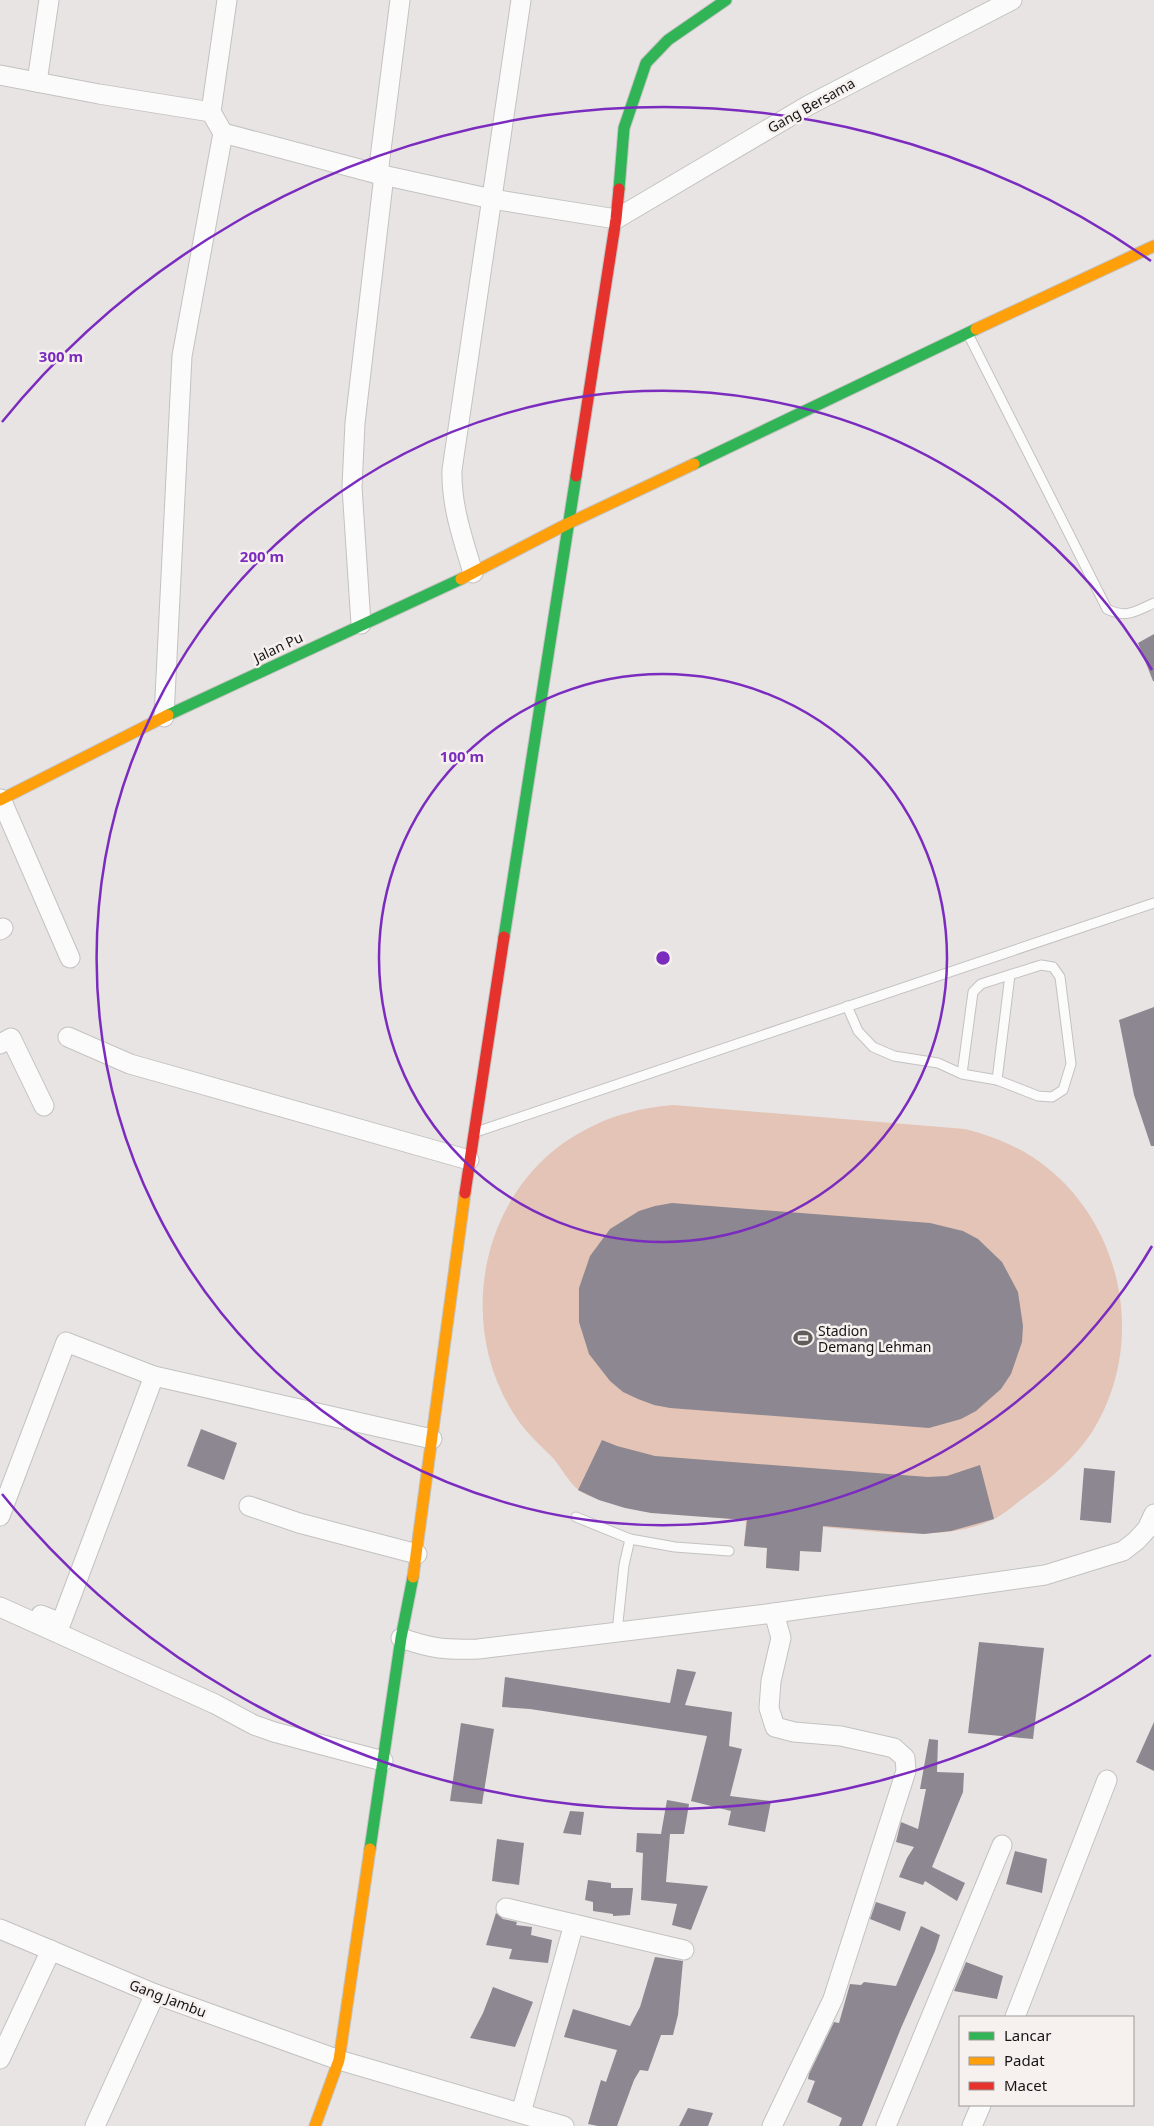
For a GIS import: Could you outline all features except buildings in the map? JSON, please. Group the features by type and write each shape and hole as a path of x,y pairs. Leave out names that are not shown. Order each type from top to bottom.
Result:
{"street":[{"path":"38,82 49,0"},
{"path":"164,718 182,356 223,133 211,112 227,0"},
{"path":"361,624 352,487 354,431 400,0"},
{"path":"474,573 454,505 452,470 521,0"},
{"path":"315,2126 339,2060 401,1638 416,1554 469,1160 616,219 624,128 646,63 668,40 726,0"},
{"name":"Gang Bersama","path":"616,219 809,105 1012,0"},
{"path":"0,75 211,112"},
{"path":"223,133 381,175 492,199 616,219"},
{"name":"Jalan Pu","path":"0,800 164,718 361,624 474,573 569,523 1154,246"},
{"path":"0,800 70,958"},
{"path":"68,1037 130,1064 469,1160"},
{"path":"0,1044 11,1038 44,1106"},
{"path":"0,1516 66,1342 154,1376 432,1439"},
{"path":"0,1596 60,1623 154,1376"},
{"path":"249,1506 299,1523 416,1554"},
{"path":"401,1638 427,1648 459,1650 774,1613 1045,1575 1123,1551 1147,1529 1154,1514"},
{"path":"0,1607 216,1704 254,1725 384,1761"},
{"path":"772,2126 833,1999 906,1771 905,1758 894,1748 840,1736 794,1732 775,1727 769,1708 771,1681 781,1638 774,1613"},
{"path":"1015,2016 1107,1780"},
{"path":"886,2126 1002,1845"},
{"path":"506,1908 684,1950"},
{"path":"521,2112 574,1924"},
{"name":"Gang Jambu","path":"0,1929 155,1994 339,2060 564,2126"},
{"path":"0,2059 51,1950"},
{"path":"95,2126 155,1994"},
{"path":"972,2126 980,2106"}],"lane":[{"path":"967,333 1107,610 1118,615 1134,612 1154,603"},
{"path":"474,1133 1154,902"},
{"path":"847,1006 858,1031 873,1047 894,1056 938,1063 962,1074 997,1080 1038,1096 1052,1097 1064,1090 1071,1064 1060,977 1053,967 1041,965 981,984 973,992 962,1074"},
{"path":"997,1080 1010,975"},
{"path":"576,1517 630,1539 675,1547 729,1552"},
{"path":"617,1632 624,1565 630,1539"}],"shaded area":[{"name":"Stadion Demang Lehman","path":"673,1105 965,1129 999,1140 1023,1151 1062,1181 1087,1211 1105,1245 1117,1281 1122,1320 1120,1358 1110,1396 1092,1432 1078,1451 1053,1475 1006,1512 975,1526 954,1531 910,1534 823,1527 821,1552 800,1551 799,1571 766,1568 767,1548 744,1546 746,1520 682,1515 635,1508 598,1500 576,1488 555,1460 520,1423 499,1386 487,1346 483,1304 487,1263 499,1223 520,1187 548,1156 594,1125 638,1110"}],"traffic: fast":[{"path":"619,189 624,128 646,63 668,40 726,0"},
{"path":"694,464 976,329"},
{"path":"504,937 576,476"},
{"path":"168,715 461,579"},
{"path":"370,1849 401,1638 413,1577"}],"traffic: slow":[{"path":"976,329 1154,246"},
{"path":"461,579 569,523 694,464"},
{"path":"0,800 168,715"},
{"path":"413,1577 465,1193"},
{"path":"315,2126 339,2060 370,1849"}],"traffic: jam":[{"path":"576,476 619,189"},
{"path":"465,1193 504,937"}],"place":[{"name":"Stadion Demang Lehman","path":"803,1338"}]}
